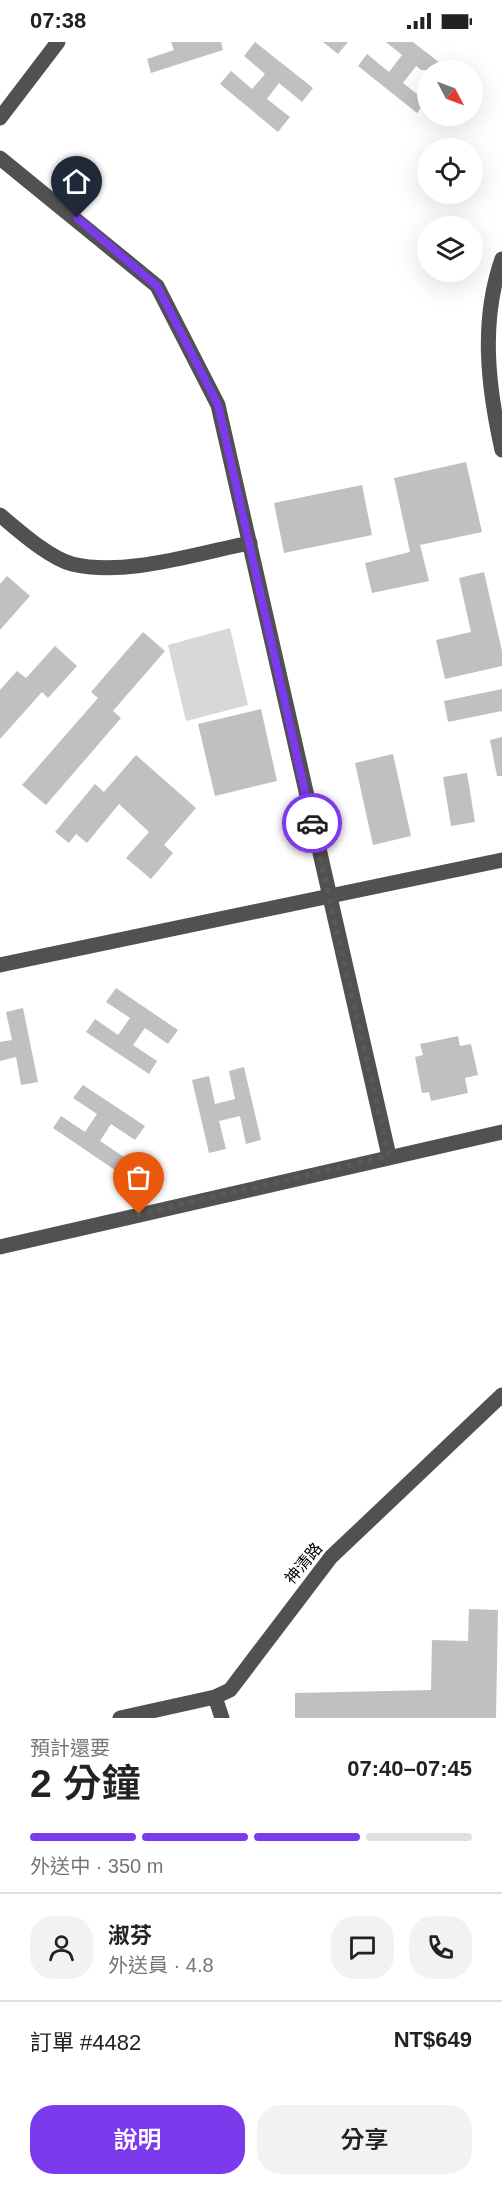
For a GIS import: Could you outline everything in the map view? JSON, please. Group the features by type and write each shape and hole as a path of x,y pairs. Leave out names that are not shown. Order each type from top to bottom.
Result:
{"street":[{"path":"0,118 58,42"},
{"path":"0,158 157,286 218,405 389,1156"},
{"path":"502,259 494,283 489,338 489,387 502,450"},
{"path":"0,515 46,550 71,564 121,568 250,543"},
{"path":"0,965 502,860"},
{"path":"0,1247 389,1156 502,1132"},
{"name":"神清路","path":"120,1718 215,1697 230,1690 283,1616 331,1557 502,1395"},
{"path":"215,1697 222,1718"}],"shaded area":[{"path":"230,628 248,705 186,721 168,645"}],"building":[{"path":"171,42 221,42 223,50 151,73 147,59 174,50"},
{"path":"255,42 313,88 302,102 279,83 267,99 290,117 278,132 220,84 231,71 252,89 265,74 244,56"},
{"path":"323,42 348,42 338,54"},
{"path":"386,42 413,42 436,60 417,60 417,67 403,83 417,94 417,113 358,66 367,54 389,72 402,55"},
{"path":"466,462 482,532 420,545 429,581 372,593 365,563 410,552 394,478"},
{"path":"362,485 372,535 284,553 274,503"},
{"path":"484,572 502,651 502,666 445,679 436,640 471,632 459,578"},
{"path":"7,576 30,596 0,630 0,584"},
{"path":"143,632 165,651 113,711 121,718 46,805 22,785 98,698 91,692"},
{"path":"55,646 77,666 48,698 42,692 0,739 0,690 17,671 26,678"},
{"path":"502,689 502,711 448,722 444,701"},
{"path":"261,709 277,781 215,796 198,724"},
{"path":"502,737 502,776 497,776 490,740"},
{"path":"393,754 411,836 373,845 355,763"},
{"path":"136,755 196,808 164,845 173,853 151,879 126,858 149,832 119,804 87,843 76,834 69,843 55,832 95,784 104,792"},
{"path":"467,773 475,822 451,826 443,777"},
{"path":"116,988 178,1030 168,1044 145,1028 133,1045 157,1061 149,1074 86,1032 95,1019 118,1035 130,1018 106,1002"},
{"path":"23,1008 38,1082 21,1085 16,1057 0,1061 0,1042 12,1040 6,1012"},
{"path":"458,1036 460,1046 471,1044 478,1075 465,1078 468,1093 431,1101 429,1092 422,1093 415,1057 423,1055 420,1044"},
{"path":"244,1067 261,1140 246,1144 240,1116 219,1121 226,1149 209,1153 192,1080 209,1076 215,1104 235,1099 229,1071"},
{"path":"83,1085 145,1126 135,1140 111,1124 100,1141 124,1157 115,1170 53,1128 61,1116 85,1132 97,1114 73,1098"},
{"path":"469,1609 498,1610 496,1718 295,1718 295,1693 431,1690 432,1640 468,1641"}],"way so far":[{"path":"139,1214 389,1156 312,823"}],"route":[{"path":"77,218 157,286 218,405 312,823"}]}
